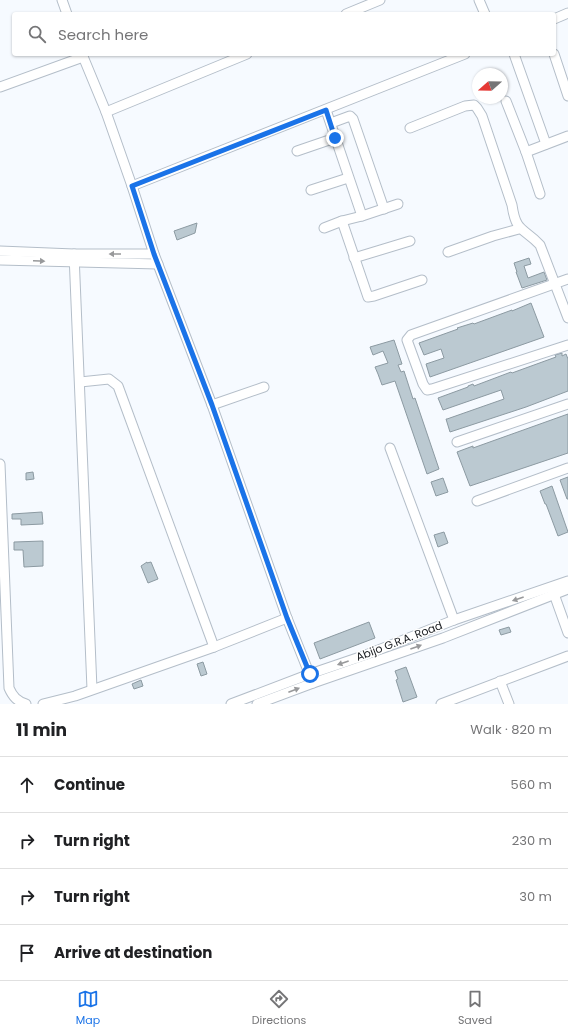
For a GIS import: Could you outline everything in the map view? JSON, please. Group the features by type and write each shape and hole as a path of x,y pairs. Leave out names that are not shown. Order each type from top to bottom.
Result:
{"street":[{"path":"62,0 66,12"},
{"path":"351,12 380,0"},
{"path":"479,0 484,12"},
{"path":"556,18 568,13"},
{"path":"0,87 80,56"},
{"path":"83,56 106,112 154,254 212,405 287,618 311,678"},
{"path":"106,112 242,56"},
{"path":"132,186 460,56"},
{"path":"515,56 546,144"},
{"path":"555,56 564,71 568,96"},
{"path":"507,104 526,152 540,194"},
{"path":"410,128 465,106 474,105 477,108 482,116 512,205 514,220 519,229 532,236 540,245 549,270 556,283 568,318"},
{"path":"326,110 362,216"},
{"path":"331,123 350,116 353,119 384,210"},
{"path":"526,152 568,136"},
{"path":"297,151 335,138"},
{"path":"311,190 348,178"},
{"path":"324,228 384,210 398,204"},
{"path":"342,222 368,297 422,280"},
{"path":"448,252 493,236 519,229"},
{"path":"354,258 410,241"},
{"path":"0,251 158,264"},
{"path":"0,260 154,254"},
{"path":"74,258 92,690"},
{"path":"568,278 411,335 407,340 423,384 427,390 568,345"},
{"path":"80,382 109,379 118,386 214,647"},
{"path":"212,405 264,387"},
{"path":"457,442 568,404"},
{"path":"390,448 454,620"},
{"path":"0,464 9,688 12,695 18,701 26,704"},
{"path":"477,501 568,468"},
{"name":"Abijo G.R.A. Road","path":"257,704 311,678 454,620 568,581"},
{"name":"Abijo G.R.A. Road","path":"231,704 443,638 568,589"},
{"path":"554,594 568,633"},
{"path":"43,704 75,696 214,647 287,618"},
{"path":"441,704 568,656"},
{"path":"500,681 509,704"}],"building":[{"path":"197,223 195,233 177,240 174,231"},
{"path":"529,258 531,264 524,266 528,278 544,272 547,280 522,288 514,263"},
{"path":"531,303 544,337 430,377 426,364 444,358 441,349 424,355 419,343 458,329 457,328 473,323 474,324"},
{"path":"394,340 402,364 398,365 401,372 404,371 413,399 415,398 439,469 427,474 395,381 382,385 375,367 388,363 383,351 373,355 370,347"},
{"path":"562,353 562,356 566,354 568,359 568,391 526,407 450,432 446,419 504,399 501,390 443,410 438,398 473,384 474,386 511,372 512,373 556,357 555,355"},
{"path":"568,414 568,453 470,486 457,452 473,446 473,448"},
{"path":"33,472 34,479 26,480 26,473"},
{"path":"568,477 568,499 567,499 560,480"},
{"path":"443,478 448,492 436,496 431,482"},
{"path":"552,486 568,532 558,536 540,491"},
{"path":"42,512 43,524 21,525 21,519 12,519 12,514"},
{"path":"444,532 448,543 438,547 434,535"},
{"path":"43,541 43,566 24,567 23,550 14,550 14,542"},
{"path":"147,562 151,562 158,579 148,583 141,566"},
{"path":"369,622 375,638 320,659 314,643"},
{"path":"509,627 511,632 501,635 499,630"},
{"path":"203,662 207,674 201,676 197,664"},
{"path":"406,667 417,697 403,702 396,680 398,679 395,671"},
{"path":"141,680 143,686 134,689 132,684"}],"route":[{"path":"310,674 287,618 212,405 154,254 132,186 326,110 335,138"}]}
